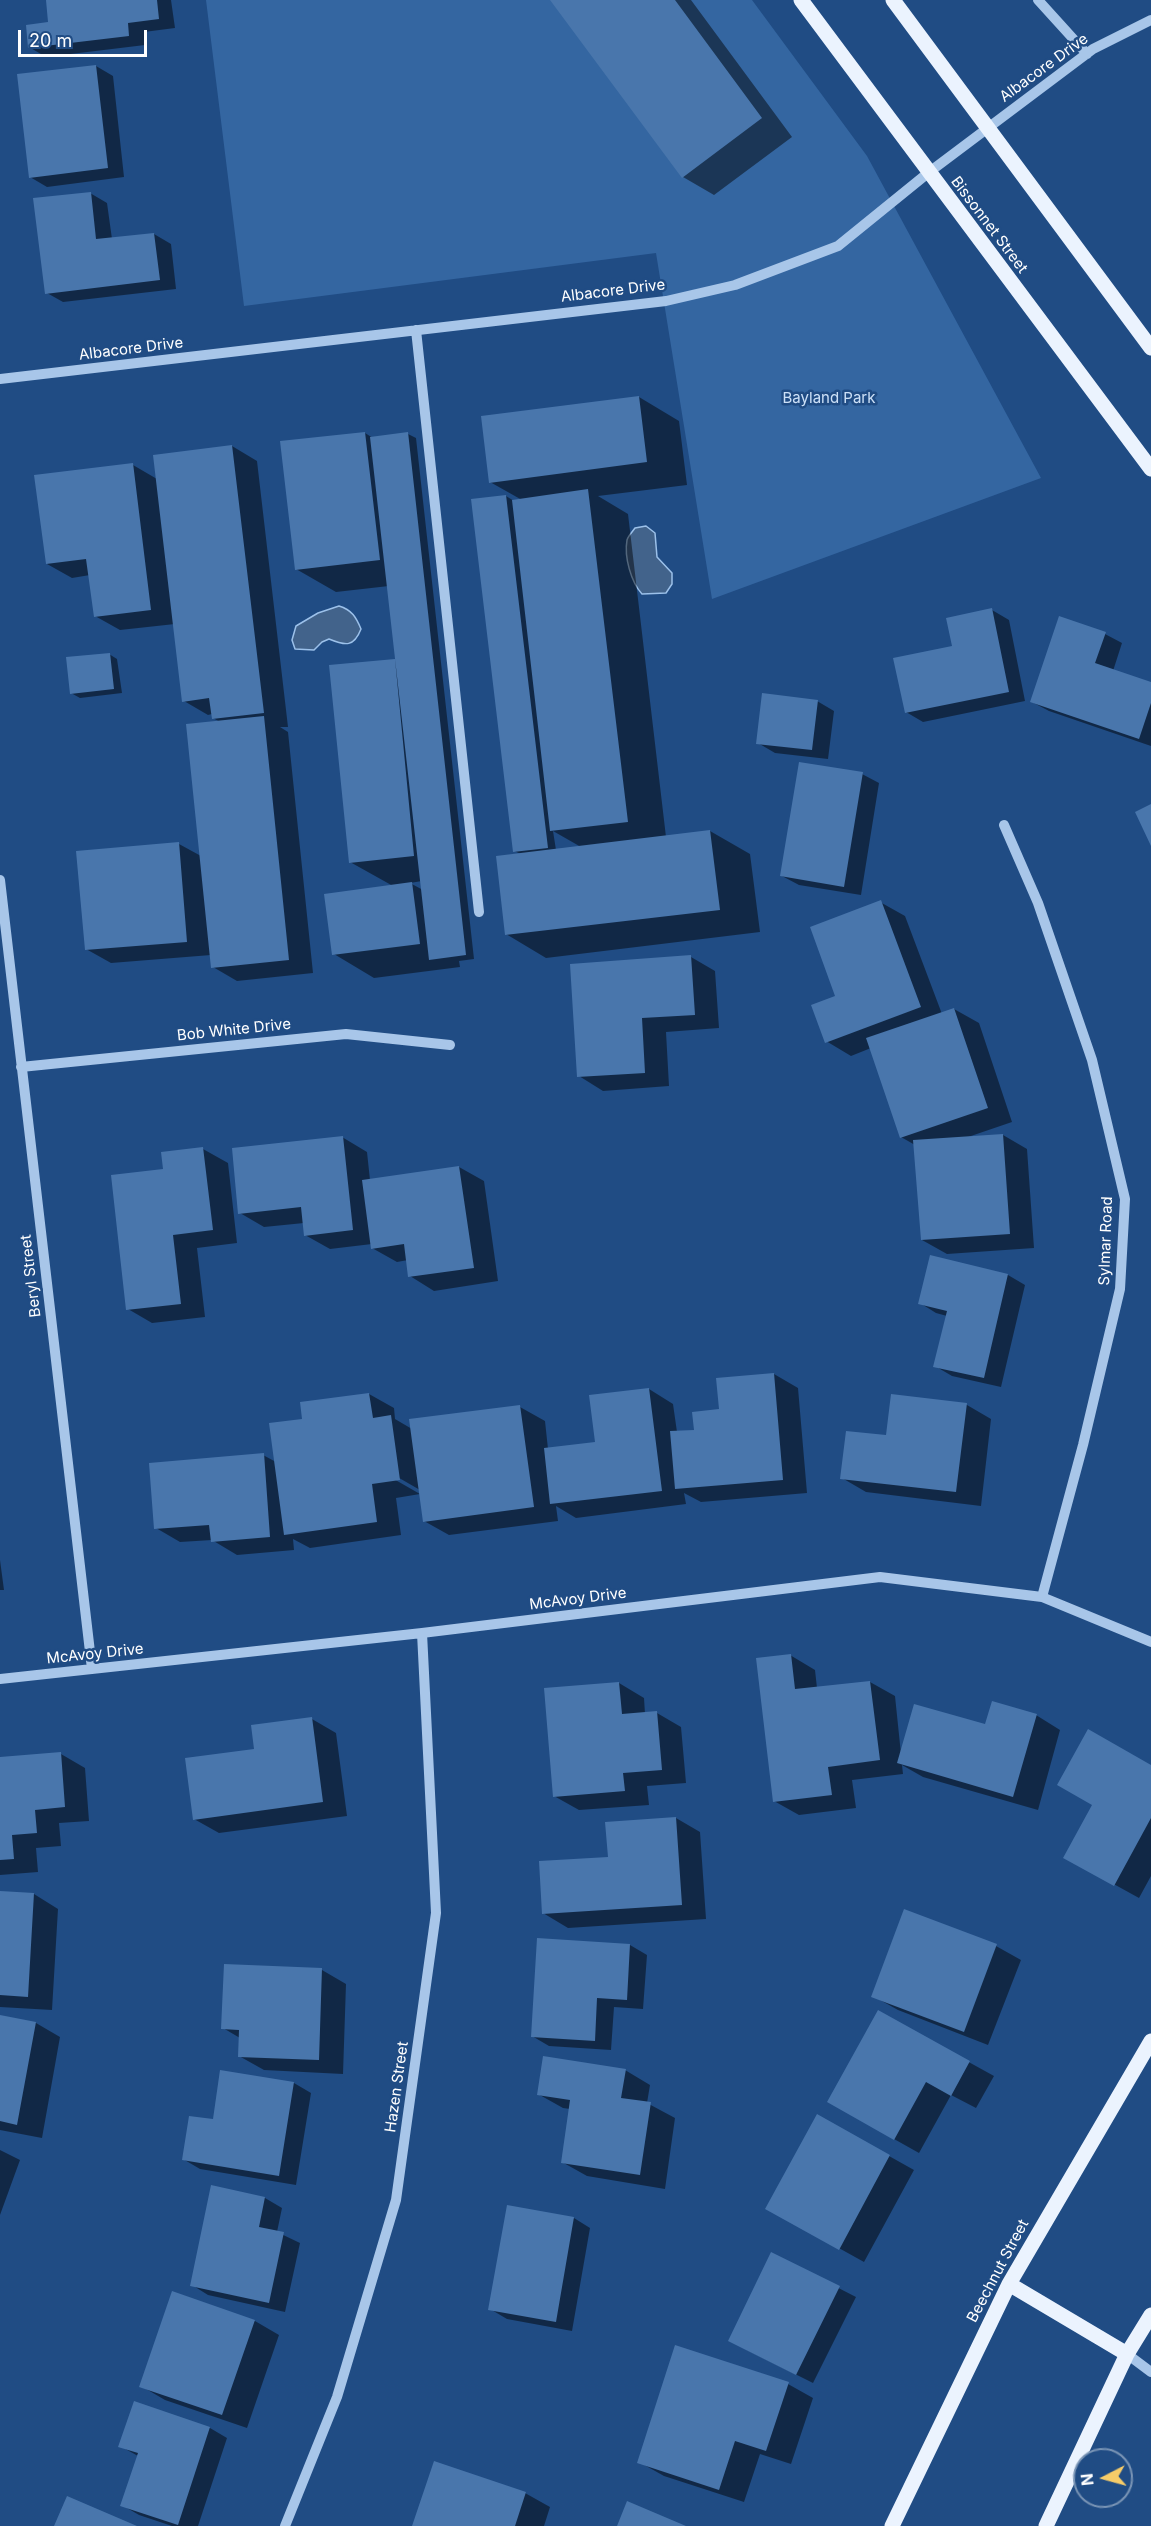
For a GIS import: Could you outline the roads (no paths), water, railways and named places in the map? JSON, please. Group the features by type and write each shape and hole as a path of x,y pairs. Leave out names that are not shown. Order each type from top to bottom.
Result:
{"main road":[{"name":"Bissonnet Street","path":"801,0 1151,469"},
{"path":"893,0 1151,348"},
{"name":"Beechnut Street","path":"892,2526 1009,2284 1151,2041"},
{"path":"1009,2284 1127,2354"},
{"path":"1046,2526 1127,2354 1151,2315"}],"street":[{"path":"1038,0 1087,54"},
{"name":"Albacore Drive","path":"0,380 666,301 735,285 838,246 928,173 1087,54 1151,20"},
{"path":"416,330 479,912"},
{"name":"Sylmar Road","path":"1004,825 1038,903 1092,1060 1125,1199 1120,1289 1083,1445 1042,1597"},
{"name":"Beryl Street","path":"0,880 92,1669"},
{"name":"Bob White Drive","path":"21,1067 346,1034 450,1045"},
{"name":"McAvoy Drive","path":"0,1679 422,1634 880,1577 1042,1597 1151,1642"},
{"name":"Hazen Street","path":"285,2526 337,2397 396,2200 436,1913 422,1634"},
{"path":"1127,2354 1151,2372"}],"park label":[{"name":"Bayland Park","path":"829,398"}]}
